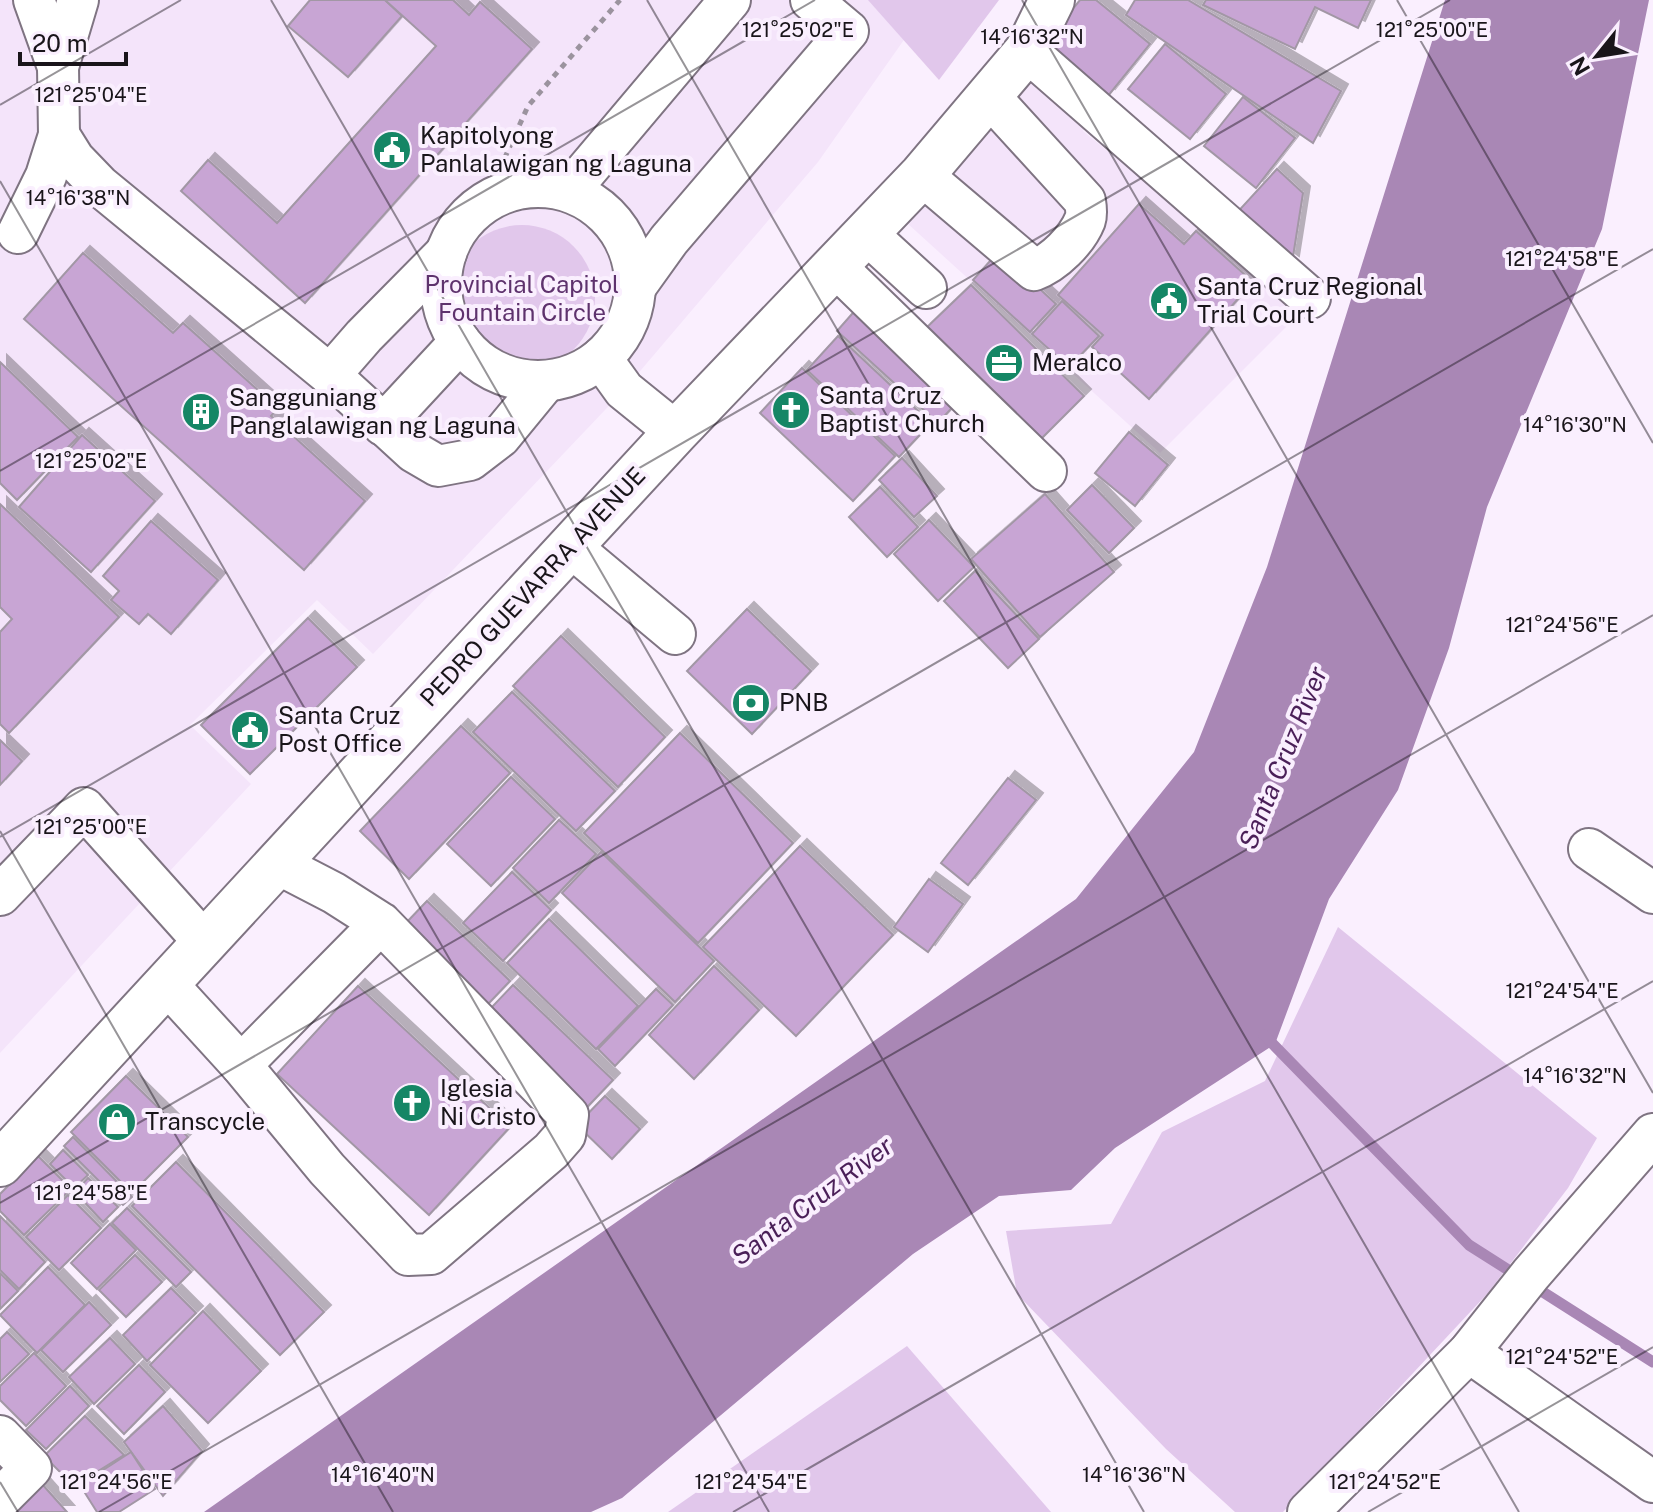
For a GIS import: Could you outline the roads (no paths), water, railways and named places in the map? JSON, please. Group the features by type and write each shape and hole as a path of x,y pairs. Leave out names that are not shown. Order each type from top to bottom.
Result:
{"main road":[{"name":"PEDRO GUEVARRA AVENUE","path":"0,1164 676,432 922,175 1027,51 1052,0"}],"street":[{"path":"34,0 58,67"},
{"path":"18,233 46,176 59,135 58,67 78,0"},
{"path":"569,191 730,0"},
{"path":"636,286 669,240 848,31 811,0"},
{"path":"1027,51 1310,298"},
{"path":"922,175 1034,270 1048,265 1078,231 1087,217 1085,201 990,97"},
{"path":"59,135 74,159 100,186 330,375 414,452 438,466 470,460 500,437 546,381"},
{"path":"547,186 569,191 604,212 628,246 636,286 633,307 626,326 601,358 575,374 546,381 526,381 508,376 473,356 460,342 444,308 442,271 446,253 455,233 468,216 485,202 505,192 526,187 547,186"},
{"path":"866,233 926,288"},
{"path":"330,375 446,253"},
{"path":"835,266 1046,471"},
{"path":"383,425 460,342"},
{"path":"601,358 624,390 676,432"},
{"path":"571,547 675,634"},
{"path":"0,895 84,808 205,943"},
{"path":"1589,849 1653,893"},
{"path":"167,984 241,1065 327,1169 408,1255 431,1254 551,1151 565,1135 568,1115 381,923 334,893 278,864"},
{"path":"241,1065 381,923"},
{"path":"1308,1512 1469,1352 1531,1274 1653,1134"},
{"path":"1469,1352 1653,1482"},
{"path":"0,1436 31,1468 0,1499"}],"water":[{"name":"Santa Cruz River","path":"1445,0 1649,0 1602,229 1487,507 1449,648 1398,790 1329,899 1275,1044 1115,1148 1071,1190 999,1196 913,1254 622,1498 591,1512 204,1512 1076,899 1194,752 1267,567"}],"waterway":[{"path":"1264,1035 1469,1245 1653,1362"}],"place":[{"name":"Kapitolyong Panlalawigan ng Laguna","path":"392,150"},
{"name":"Santa Cruz Regional Trial Court","path":"1169,301"},
{"name":"Meralco","path":"1004,363"},
{"name":"Santa Cruz Baptist Church","path":"791,410"},
{"name":"Sangguniang Panglalawigan ng Laguna","path":"201,412"},
{"name":"PNB","path":"751,703"},
{"name":"Santa Cruz Post Office","path":"250,730"},
{"name":"Iglesia Ni Cristo","path":"412,1103"},
{"name":"Transcycle","path":"117,1122"}],"park label":[{"name":"Provincial Capitol Fountain Circle","path":"522,299"}]}
